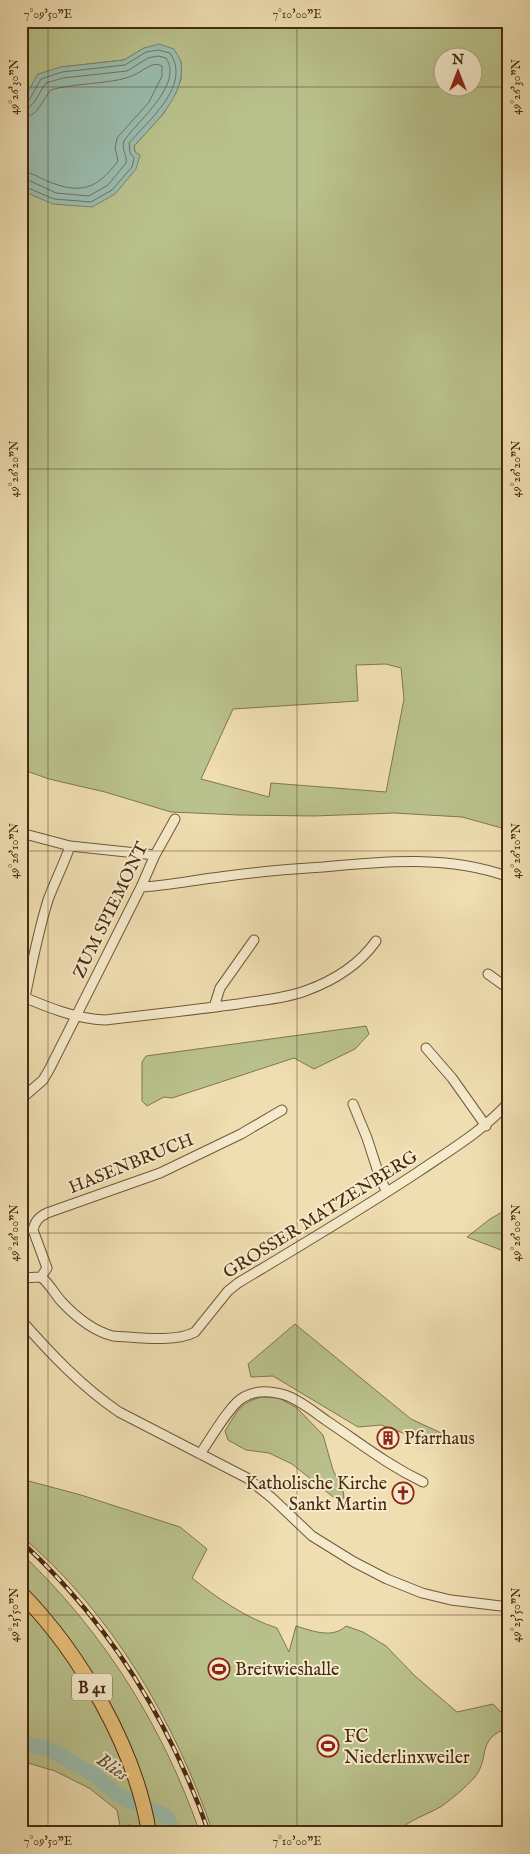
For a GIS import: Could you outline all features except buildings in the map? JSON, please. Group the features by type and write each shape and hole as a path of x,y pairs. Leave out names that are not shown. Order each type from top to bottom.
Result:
{"highway":[{"name":"B 41","path":"21,1593 53,1630 79,1665 97,1696 128,1759 141,1795 150,1833"}],"street":[{"name":"ZUM SPIEMONT","path":"21,1099 43,1080 50,1068 141,887 155,855 175,819"},
{"path":"21,833 70,846 155,855"},
{"path":"70,846 41,923 23,996 75,1016 88,1020 105,1020 272,999 304,992 328,982 349,968 368,952 376,941"},
{"path":"141,887 285,870 381,862 423,862 464,865 494,871 509,877"},
{"path":"214,1007 220,988 254,940"},
{"path":"488,974 509,989"},
{"path":"426,1048 452,1078 486,1126"},
{"name":"GROSSER MATZENBERG","path":"41,1277 60,1300 75,1314 105,1334 165,1338 188,1336 195,1332 228,1291 238,1283 387,1192 486,1126 509,1102"},
{"path":"353,1104 387,1192"},
{"name":"HASENBRUCH","path":"41,1277 47,1268 33,1230 34,1224 39,1218 47,1213 160,1173 241,1134 282,1110"},
{"path":"21,1278 41,1277"},
{"path":"21,1320 72,1375 104,1402 119,1412 231,1468 250,1480 312,1536 354,1562 422,1593 451,1600 509,1607"},
{"path":"200,1454 235,1403 256,1392 271,1392 286,1395 301,1403 378,1458 423,1482"}],"green space":[{"path":"21,21 509,21 509,830 462,817 394,813 314,816 171,812 105,792 49,779 21,769 21,188 25,192 135,152 134,146 164,113 181,80 181,61 144,48 124,60 61,67 25,94 21,104","holes":["386,664 401,668 404,699 386,792 271,783 269,797 201,779 233,709 358,701 356,665"]},
{"path":"366,1026 369,1034 355,1049 314,1069 294,1058 172,1098 164,1097 147,1106 142,1101 142,1062 146,1056"},
{"path":"509,1208 509,1253 467,1237 490,1219"},
{"path":"295,1324 411,1419 465,1444 428,1442 381,1425 358,1427 273,1376 251,1377 248,1364"},
{"path":"262,1397 279,1398 297,1408 323,1435 333,1470 343,1490 344,1498 337,1500 292,1464 269,1453 246,1450 228,1440 225,1431 239,1409 248,1402"},
{"path":"21,1479 81,1495 180,1527 207,1549 192,1578 232,1607 254,1619 277,1628 289,1652 296,1626 316,1632 329,1633 341,1630 346,1626 363,1632 386,1646 415,1676 457,1712 493,1704 509,1720 509,1728 498,1732 487,1743 479,1771 463,1789 442,1806 412,1821 396,1833 213,1833 180,1751 160,1710 137,1671 112,1634 84,1599 54,1566 21,1536"},
{"path":"21,1553 51,1583 78,1615 104,1648 127,1682 149,1718 168,1755 200,1833 131,1833 130,1825 120,1826 117,1810 89,1788 55,1771 21,1761"}],"water":[{"path":"159,44 174,49 180,59 181,75 179,86 174,98 159,119 134,146 135,152 140,155 136,169 115,194 92,207 53,204 25,192 21,188 21,104 38,74 61,67 124,60 144,48"}],"waterway":[{"name":"Blies","path":"21,1743 49,1749 94,1775 127,1800 161,1813 168,1819 172,1833"}],"railway":[{"path":"21,1542 50,1570 90,1615 132,1673 167,1734 209,1833"}],"place":[{"name":"Pfarrhaus","path":"388,1438"},
{"name":"Katholische Kirche Sankt Martin","path":"403,1493"},
{"name":"Breitwieshalle","path":"219,1669"},
{"name":"FC Niederlinxweiler","path":"328,1746"}]}
